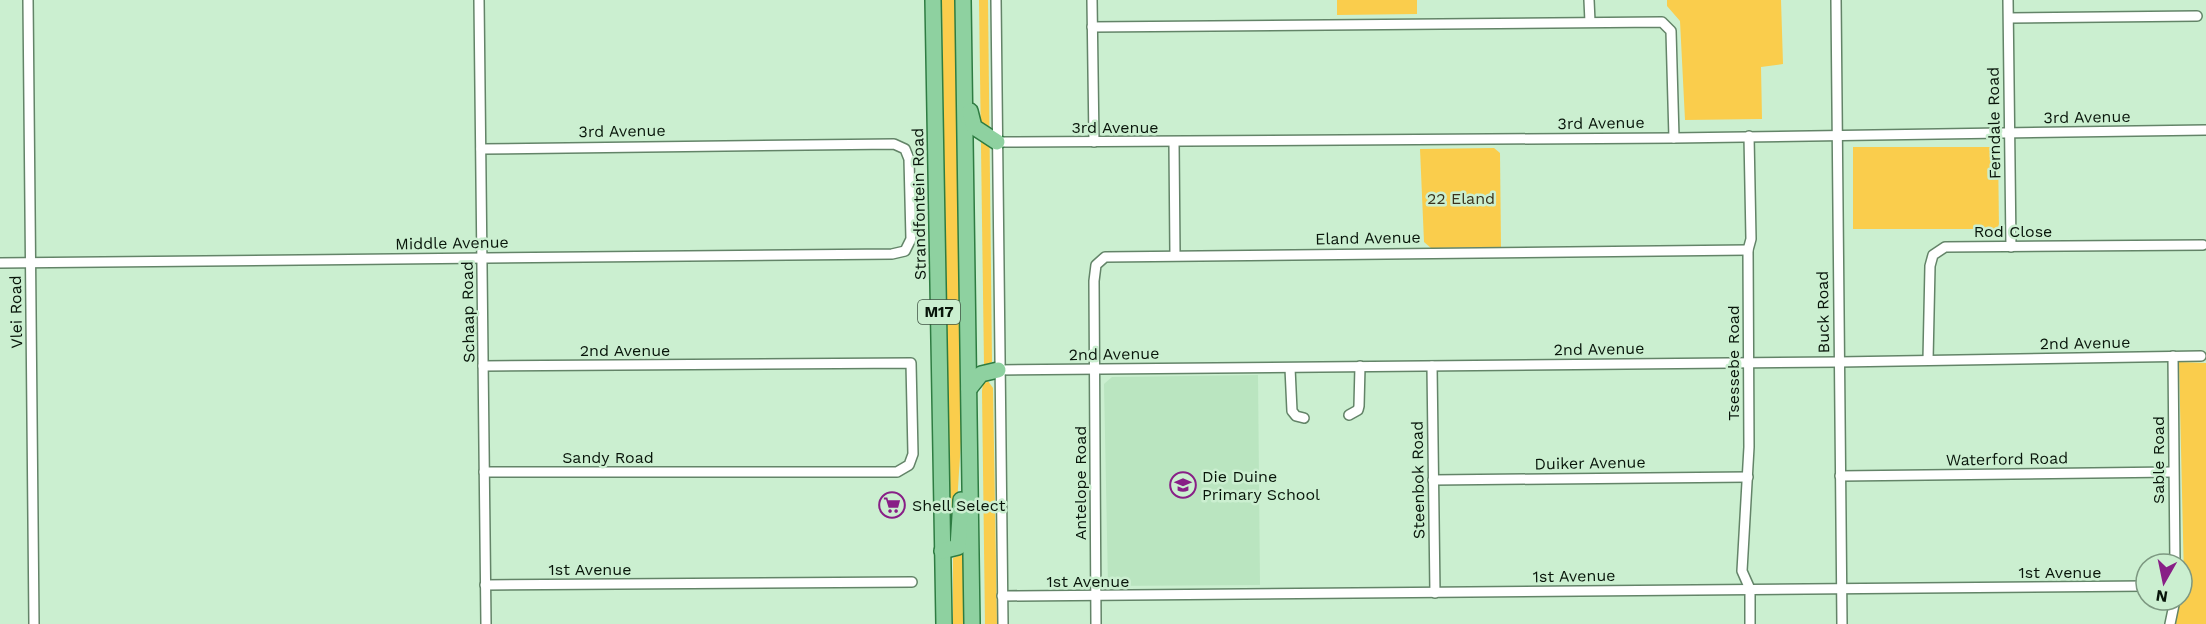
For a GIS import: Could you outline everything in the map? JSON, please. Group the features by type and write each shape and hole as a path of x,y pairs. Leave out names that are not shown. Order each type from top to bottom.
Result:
{"main road":[{"name":"Strandfontein Road","path":"933,0 944,624"},
{"name":"M17","path":"963,0 972,624"},
{"path":"964,90 974,127 997,142"},
{"path":"969,390 981,374 998,370"},
{"path":"942,551 955,550 959,543 962,470 969,407"}],"street":[{"name":"Vlei Road","path":"28,0 34,624"},
{"name":"Schaap Road","path":"479,0 486,624"},
{"path":"996,0 998,370 1003,624"},
{"path":"1092,0 1094,142"},
{"path":"1589,0 1590,22"},
{"name":"Buck Road","path":"1836,0 1842,624"},
{"name":"Ferndale Road","path":"2008,0 2011,247"},
{"path":"2009,18 2197,16"},
{"path":"1092,27 1662,22 1668,27 1671,37 1674,138"},
{"name":"3rd Avenue","path":"997,142 1674,138 2206,130"},
{"name":"Tsessebe Road","path":"1749,136 1751,239 1748,250 1748,477 1742,571 1750,590 1750,624"},
{"path":"1174,142 1175,255"},
{"name":"3rd Avenue","path":"481,149 887,143 905,149 910,167 911,239 905,251"},
{"name":"Rod Close","path":"1929,360 1929,279 1933,255 1945,247 2203,245"},
{"name":"Eland Avenue","path":"1094,370 1096,265 1105,257 1112,255 1748,250"},
{"name":"Middle Avenue","path":"0,263 892,254 905,251"},
{"name":"Sable Road","path":"2173,356 2175,552"},
{"name":"2nd Avenue","path":"998,370 2201,356"},
{"name":"2nd Avenue","path":"483,366 911,363"},
{"name":"Sandy Road","path":"484,472 897,472 906,468 913,454 911,363"},
{"path":"1349,416 1358,410 1360,366"},
{"name":"Steenbok Road","path":"1432,366 1435,593"},
{"path":"1290,368 1292,411 1296,416 1304,418"},
{"name":"Antelope Road","path":"1094,370 1096,624"},
{"name":"Waterford Road","path":"1840,476 2173,472"},
{"name":"Duiker Avenue","path":"1433,480 1748,477"},
{"name":"1st Avenue","path":"485,585 912,582"},
{"name":"1st Avenue","path":"1002,596 2134,586"}],"shaded area":[{"name":"Die Duine Primary School","path":"1258,375 1260,585 1108,586 1104,384 1112,377"}],"green space":[{"path":"942,0 955,0 962,425 955,536 949,542"},
{"path":"979,0 988,0 992,362 984,366"},
{"path":"1337,0 1417,0 1417,14 1337,15"},
{"path":"1667,0 1781,0 1783,64 1761,67 1762,119 1685,120 1680,21 1667,6"},
{"path":"1853,147 1998,147 1999,229 1853,229"},
{"name":"22 Eland","path":"1494,148 1500,153 1501,247 1431,248 1424,242 1420,149"},
{"path":"2179,362 2206,363 2206,624 2170,624 2174,612 2194,612 2194,552 2183,552"},
{"path":"988,381 993,388 997,624 985,624 982,391 983,384"},
{"path":"967,540 967,624 953,624 953,558 960,555"}],"place":[{"name":"Die Duine Primary School","path":"1183,485"},
{"name":"Shell Select","path":"892,505"}]}
